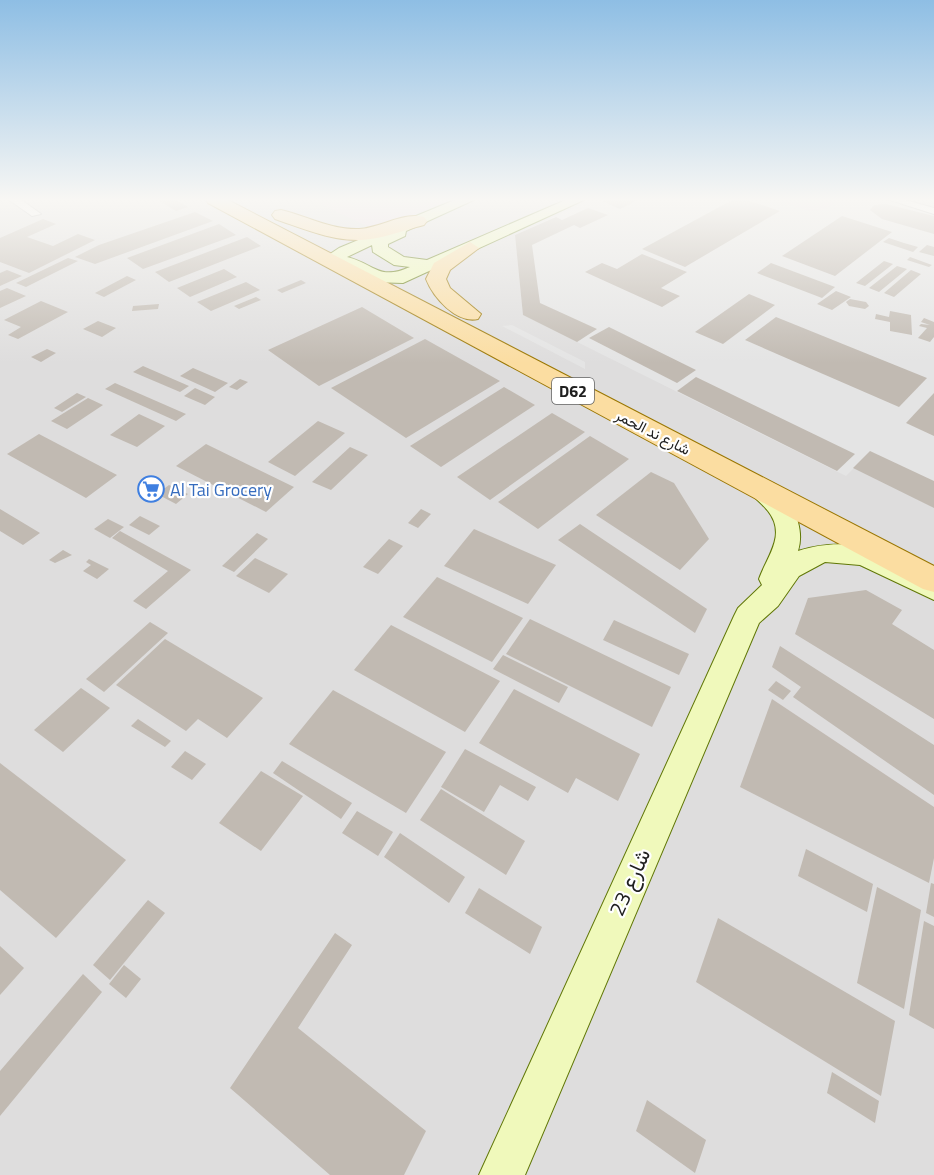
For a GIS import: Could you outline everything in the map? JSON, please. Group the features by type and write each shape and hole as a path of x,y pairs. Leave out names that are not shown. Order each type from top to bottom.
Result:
{"main road":[{"name":"شارع ند الحمر","path":"336,254 602,406 739,475 934,580"},
{"path":"389,254 400,261 431,265"},
{"path":"457,254 431,265 388,285 382,284 397,283 498,336 534,348"},
{"path":"461,254 441,267 435,279 441,291 470,314"},
{"name":"شارع ند الحمر","path":"388,285 470,314 934,556"},
{"path":"571,403 602,406"},
{"path":"700,470 739,475 778,506 790,529 789,541 773,573 768,597"},
{"name":"شارع 23","path":"502,1175 748,616 801,560 828,552 862,555 879,561 934,589"}],"shaded area":[{"path":"0,254 934,254 934,1175 0,1175"},
{"path":"517,254 934,254 934,508 854,468 846,476 523,315"},
{"path":"512,325 585,362 585,369 502,326"}],"building":[{"path":"0,254 67,254 29,273 0,262"},
{"path":"81,254 123,254 95,264 75,257"},
{"path":"138,254 184,254 143,269 127,258"},
{"path":"203,254 241,254 169,282 155,272"},
{"path":"517,254 533,254 540,303 597,329 577,342 523,315"},
{"path":"642,254 687,272 661,288 680,296 662,307 585,272 602,263 617,269"},
{"path":"654,254 707,254 685,267"},
{"path":"785,254 864,254 835,276 782,256"},
{"path":"910,257 932,265 929,267 907,260"},
{"path":"68,258 78,261 26,287 16,283"},
{"path":"884,261 893,264 865,286 856,283"},
{"path":"771,263 835,287 822,298 757,273"},
{"path":"897,266 907,269 879,292 869,288"},
{"path":"224,269 237,277 190,297 177,288"},
{"path":"7,270 22,276 0,286 0,273"},
{"path":"911,270 921,274 894,297 884,293"},
{"path":"127,276 136,280 104,297 95,293"},
{"path":"301,280 306,283 282,293 277,290"},
{"path":"246,282 260,290 211,311 197,302"},
{"path":"7,288 26,296 0,308 0,291"},
{"path":"836,291 851,297 832,310 817,304"},
{"path":"749,294 775,305 723,344 695,332"},
{"path":"256,297 261,300 239,309 234,306"},
{"path":"850,299 866,302 869,306 865,309 849,306 846,302"},
{"path":"41,301 68,312 18,339 8,335 21,327 4,320"},
{"path":"159,304 158,309 132,311 133,306"},
{"path":"362,307 414,338 319,386 268,350"},
{"path":"890,311 911,315 912,335 890,331 890,322 875,319 876,314 889,317"},
{"path":"776,317 927,378 899,407 745,340"},
{"path":"924,318 934,322 934,337 930,342 918,338 927,328 919,326 921,324 930,325 921,322"},
{"path":"98,321 116,328 102,337 83,329"},
{"path":"609,327 696,370 677,383 589,338"},
{"path":"425,339 500,381 406,438 331,388"},
{"path":"47,349 56,353 41,362 31,357"},
{"path":"143,366 189,386 180,392 133,372"},
{"path":"193,368 228,383 215,392 180,376"},
{"path":"696,377 855,454 837,471 677,391"},
{"path":"240,379 248,382 237,390 229,387"},
{"path":"115,383 186,414 176,421 105,389"},
{"path":"504,387 535,405 441,467 410,446"},
{"path":"195,388 215,397 205,405 184,396"},
{"path":"77,393 86,397 62,412 54,408"},
{"path":"934,393 934,436 906,423"},
{"path":"88,398 103,405 67,429 51,421"},
{"path":"552,413 585,432 490,500 457,477"},
{"path":"139,414 165,426 137,447 110,435"},
{"path":"318,421 345,433 295,476 268,462"},
{"path":"39,434 117,475 86,498 7,454"},
{"path":"590,436 629,459 538,529 498,502"},
{"path":"206,444 294,487 266,512 176,466"},
{"path":"350,447 368,455 331,490 312,482"},
{"path":"870,451 934,481 934,508 853,468"},
{"path":"651,472 674,483 709,539 680,570 596,515"},
{"path":"169,485 188,494 176,504 157,494"},
{"path":"0,509 40,533 23,545 0,531"},
{"path":"421,509 431,514 418,528 408,523"},
{"path":"140,516 160,526 149,535 129,525"},
{"path":"108,519 124,527 110,538 94,529"},
{"path":"580,524 707,609 695,633 558,540"},
{"path":"474,529 556,565 528,604 444,566"},
{"path":"120,531 191,570 146,609 133,601 168,571 112,538"},
{"path":"257,533 268,539 234,572 222,566"},
{"path":"389,539 403,546 378,574 363,567"},
{"path":"63,550 72,555 55,563 49,560"},
{"path":"255,558 288,574 269,593 236,576"},
{"path":"89,559 109,569 97,579 83,571 91,565 86,562"},
{"path":"437,577 523,618 492,662 403,617"},
{"path":"866,590 902,610 892,624 934,650 934,719 795,634 808,598"},
{"path":"530,619 671,687 652,727 506,654"},
{"path":"614,620 689,654 679,675 603,640"},
{"path":"150,622 168,633 104,692 86,679"},
{"path":"391,625 500,681 465,732 354,670"},
{"path":"165,639 263,698 227,738 198,719 186,731 116,685"},
{"path":"780,646 934,745 934,795 793,697 801,687 772,667"},
{"path":"503,655 568,687 559,703 493,669"},
{"path":"776,681 791,691 783,700 768,690"},
{"path":"81,688 110,708 63,752 34,730"},
{"path":"514,689 640,754 618,801 576,778 568,793 479,743"},
{"path":"333,690 446,752 406,813 289,744"},
{"path":"772,699 934,807 934,858 929,883 740,787"},
{"path":"138,719 171,741 165,747 131,726"},
{"path":"465,749 536,787 528,801 500,785 484,812 441,787"},
{"path":"185,751 206,764 192,780 171,767"},
{"path":"282,761 352,803 341,819 273,773"},
{"path":"0,763 126,860 56,938 0,890"},
{"path":"261,771 303,796 261,851 219,823"},
{"path":"441,789 525,841 506,875 420,820"},
{"path":"357,811 393,832 378,856 342,833"},
{"path":"400,833 465,877 449,903 384,857"},
{"path":"806,849 873,884 867,912 798,876"},
{"path":"931,883 934,884 934,917 926,913"},
{"path":"877,887 921,910 904,1009 857,983"},
{"path":"479,888 542,927 530,954 465,913"},
{"path":"148,900 165,913 110,980 93,965"},
{"path":"718,918 895,1021 881,1096 696,982"},
{"path":"924,921 934,926 934,1029 909,1015"},
{"path":"335,933 352,945 298,1028 426,1131 404,1175 330,1175 230,1088"},
{"path":"0,946 24,968 0,995"},
{"path":"124,965 141,979 126,998 109,984"},
{"path":"83,974 102,992 0,1116 0,1071"},
{"path":"832,1072 879,1101 875,1123 827,1093"},
{"path":"647,1100 706,1140 695,1173 636,1131"}],"place":[{"name":"Al Tai Grocery","path":"151,489"}]}
